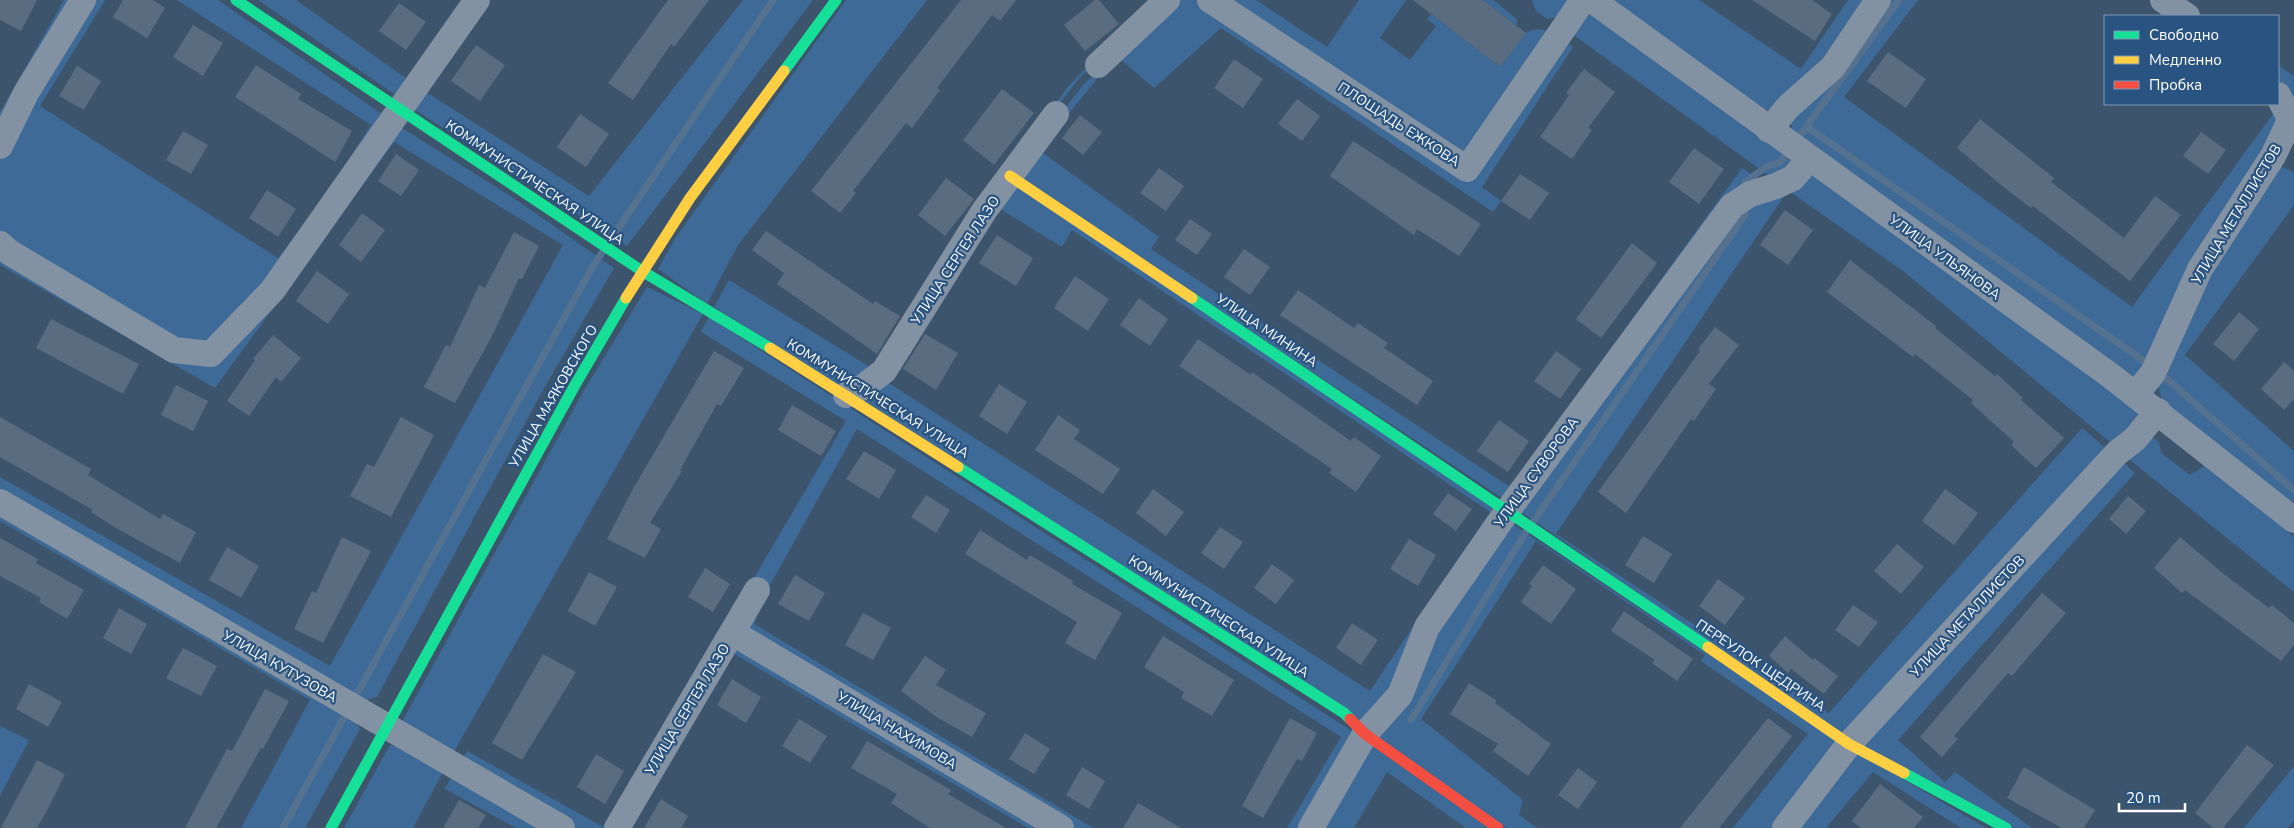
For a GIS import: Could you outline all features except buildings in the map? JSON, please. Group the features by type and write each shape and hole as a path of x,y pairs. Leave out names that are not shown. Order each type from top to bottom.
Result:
{"street":[{"path":"0,146 26,93 83,0"},
{"name":"КОММУНИСТИЧЕСКАЯ УЛИЦА","path":"236,0 399,110 526,192 642,272 733,324 846,395 1344,714 1365,734 1498,828"},
{"path":"0,244 9,252 174,350 212,354 272,291 477,0"},
{"name":"УЛИЦА МАЯКОВСКОГО","path":"331,828 575,385 642,272 690,198 836,0"},
{"path":"1098,65 1167,0"},
{"name":"ПЛОЩАДЬ ЕЖКОВА","path":"1210,0 1467,169 1583,0"},
{"name":"УЛИЦА УЛЬЯНОВА","path":"1592,0 2136,394 2294,520"},
{"path":"1769,130 1788,106 1833,68 1878,0"},
{"path":"2163,0 2186,15"},
{"path":"2279,96 2292,115"},
{"name":"УЛИЦА СЕРГЕЯ ЛАЗО","path":"846,395 863,387 884,371 984,211 1056,114"},
{"name":"УЛИЦА МЕТАЛЛИСТОВ","path":"2136,394 2153,373 2200,269 2284,161 2292,115"},
{"name":"УЛИЦА СУВОРОВА","path":"1311,828 1365,734 1400,695 1427,627 1508,510 1732,206 1750,194 1776,186 1793,178 1809,159"},
{"name":"УЛИЦА МИНИНА","path":"1010,176 1508,510"},
{"name":"УЛИЦА МЕТАЛЛИСТОВ","path":"1785,828 1849,744 2117,453 2135,439 2158,411"},
{"name":"УЛИЦА КУТУЗОВА","path":"0,502 386,728 562,828"},
{"name":"ПЕРЕУЛОК ЩЕДРИНА","path":"1508,510 1849,744 2006,828"},
{"name":"УЛИЦА СЕРГЕЯ ЛАЗО","path":"617,828 757,590"},
{"name":"УЛИЦА НАХИМОВА","path":"733,633 1061,828"}],"shaded area":[{"path":"64,0 105,0 40,106 278,258 320,203 371,125 177,0 218,0 402,128 515,199 614,268 542,392 377,697 356,703 0,490 0,477 330,666 563,245 394,142 215,388 0,265 0,112"},
{"path":"258,0 296,0 407,79 394,94"},
{"path":"743,0 813,0 627,246 412,108 426,92 589,196"},
{"path":"846,0 927,0 738,245 707,304 658,269 676,237"},
{"path":"1155,0 1078,80 1043,125 878,372 984,197 1071,83"},
{"path":"1171,0 1256,0 1327,47 1359,0 1406,0 1380,38 1410,60 1436,26 1427,19 1431,14 1500,67 1526,33 1532,30 1539,29 1551,32 1573,47 1482,187 1501,201 1493,212 1221,28 1154,88 1120,59 1105,69 1039,150 1159,237 1151,249 1510,487 1742,168 1766,184 1508,502 1015,174 1083,85"},
{"path":"1483,0 1493,0 1517,19 1517,26"},
{"path":"1532,0 1574,0 1562,16 1547,19 1536,11"},
{"path":"1608,0 1699,0 1801,69 1848,0 1871,0 1828,64 1770,109 1758,111"},
{"path":"1884,0 1918,0 1844,97 2132,307 2273,114 2282,114 2149,369 2131,378 1792,134 1791,117"},
{"path":"1587,8 1797,161 1775,180 1568,31"},
{"path":"2279,66 2294,76 2294,102 2279,86"},
{"path":"2275,164 2294,172 2294,205 2185,355 2294,451 2294,508 2162,400 2158,386 2174,342"},
{"path":"1811,173 2141,411 2116,447 1903,271 1786,189"},
{"path":"1012,181 1501,511 1395,692 1365,726 859,397","holes":["995,206 1062,247 1072,230 1490,512 1370,691 887,382"]},
{"path":"1784,196 1556,534 1829,713 2082,428 2109,451 1847,738 1517,509 1736,210"},
{"path":"729,280 878,372 843,388 714,307"},
{"path":"647,287 703,314 451,757 402,722 583,392"},
{"path":"709,317 1358,735 1304,828 1287,828 1341,737 857,429 765,594 754,624 1093,828 1068,828 738,632 686,694 846,421 701,332"},
{"path":"2150,436 2159,442 2161,453 2190,475 2209,463 2294,537 2294,592 2125,456"},
{"path":"2121,460 2135,473 1898,740 1945,782 1955,772 2032,828 2013,828 1856,744"},
{"path":"0,512 350,713 360,729 305,828 241,828 310,700 0,521"},
{"path":"1508,521 1843,744 1778,828 1733,828 1808,734 1701,661 1705,655 1536,541 1421,719 1523,800 1519,815 1537,828 1507,828 1372,736 1431,631"},
{"path":"735,638 1053,828 1028,828 733,653"},
{"path":"0,726 29,740 0,796"},
{"path":"1368,743 1489,828 1466,828 1387,772 1354,828 1319,828"},
{"path":"390,745 405,747 445,768 413,828 344,828"},
{"path":"1852,749 1986,828 1961,828 1873,772 1826,828 1791,828"},
{"path":"467,751 605,828 575,828 460,763"},
{"path":"2294,766 2294,821 2287,828 2244,828"},
{"path":"454,772 552,828 516,828 445,789"}],"waterway":[{"path":"609,242 773,0"},
{"path":"1796,141 1899,0"},
{"path":"1807,127 2150,365"},
{"path":"1745,190 1745,182 1766,167 1780,162 1790,150"},
{"path":"1533,522 1745,215 1745,206"},
{"path":"353,701 590,271 603,251"},
{"path":"2159,372 2294,490"},
{"path":"1411,720 1527,530"},
{"path":"283,828 348,710"}],"traffic: fast":[{"path":"236,0 642,271 770,348"},
{"path":"784,71 836,0"},
{"path":"331,828 575,385 626,298"},
{"path":"1192,298 1708,647"},
{"path":"958,467 1344,713 1350,719"},
{"path":"1904,773 2006,828"}],"traffic: slow":[{"path":"626,298 690,198 784,71"},
{"path":"1010,176 1192,298"},
{"path":"770,348 958,467"},
{"path":"1708,647 1849,744 1904,773"}],"traffic: jam":[{"path":"1350,719 1365,734 1498,828"}]}
